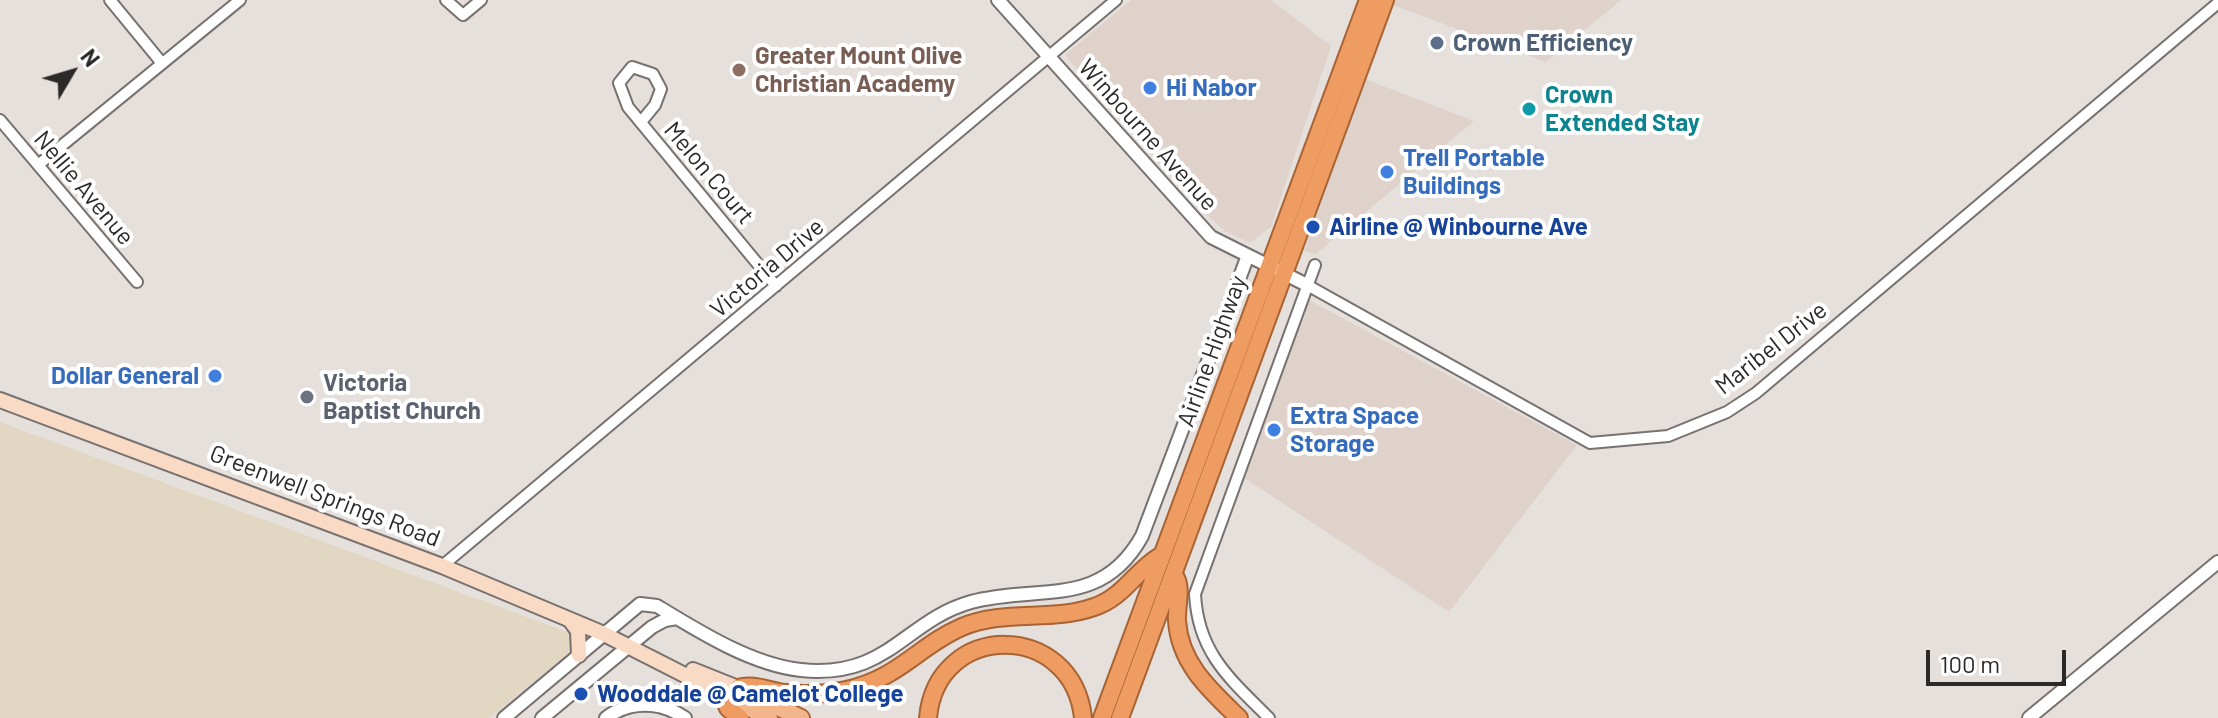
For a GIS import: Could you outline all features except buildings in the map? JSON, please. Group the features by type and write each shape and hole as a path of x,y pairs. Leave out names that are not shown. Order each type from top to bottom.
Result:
{"highway":[{"name":"Airline Highway","path":"1120,718 1285,276 1368,23 1368,0"},
{"name":"Airline Highway","path":"1102,718 1268,268 1368,23 1385,0"},
{"path":"740,718 728,708 730,691 750,685 812,694 865,685 899,670 951,633 970,624 1071,613 1099,606 1126,589 1149,563 1162,555"},
{"path":"1174,573 1179,584 1177,626 1184,652 1206,686 1239,718"},
{"path":"928,718 934,690 949,668 980,648 1003,644 1028,647 1059,665 1076,688 1083,718"}],"main road":[{"name":"Greenwell Springs Road","path":"0,400 442,566 730,691 801,718"},
{"path":"570,620 578,631 579,655"},
{"name":"Greenwell Springs Road","path":"730,691 769,718"}],"street":[{"path":"110,0 161,62"},
{"path":"38,165 240,0"},
{"path":"446,0 463,15 481,0"},
{"name":"Winbourne Avenue","path":"998,0 1188,215 1211,237 1285,276"},
{"name":"Victoria Drive","path":"442,566 1116,0"},
{"name":"Maribel Drive","path":"1285,276 1307,285 1590,443 1615,444 1668,436 1727,412 1756,393 2218,3"},
{"name":"Melon Court","path":"641,122 655,105 661,89 653,74 632,67 623,75 620,91 641,122 776,286"},
{"name":"Nellie Avenue","path":"0,120 137,282"},
{"path":"504,718 640,604 657,606 758,659 798,670 831,670 883,655 941,615 972,602 1067,592 1114,572 1131,557 1142,536 1247,258"},
{"path":"1269,718 1218,666 1196,622 1195,594 1315,265"},
{"path":"2029,718 2218,562"},
{"path":"542,718 665,620 677,618"},
{"path":"606,718 634,705 660,705 685,718"}],"shaded area":[{"path":"1131,0 1271,0 1331,46 1271,227 1250,243 1226,232 1197,206 1065,55"},
{"path":"1395,0 1621,0 1546,62 1393,5"},
{"path":"1365,79 1474,121 1316,254 1304,251"},
{"path":"1309,300 1577,445 1449,612 1241,476"},
{"path":"0,422 586,639 489,718 0,718"}],"place":[{"name":"Crown Efficiency","path":"1437,43"},
{"name":"Greater Mount Olive Christian Academy","path":"739,70"},
{"name":"Hi Nabor","path":"1150,88"},
{"name":"Crown Extended Stay","path":"1529,109"},
{"name":"Trell Portable Buildings","path":"1387,172"},
{"name":"Airline @ Winbourne Ave","path":"1313,227"},
{"name":"Dollar General","path":"215,376"},
{"name":"Victoria Baptist Church","path":"307,397"},
{"name":"Extra Space Storage","path":"1274,430"},
{"name":"Wooddale @ Camelot College","path":"581,694"}]}
